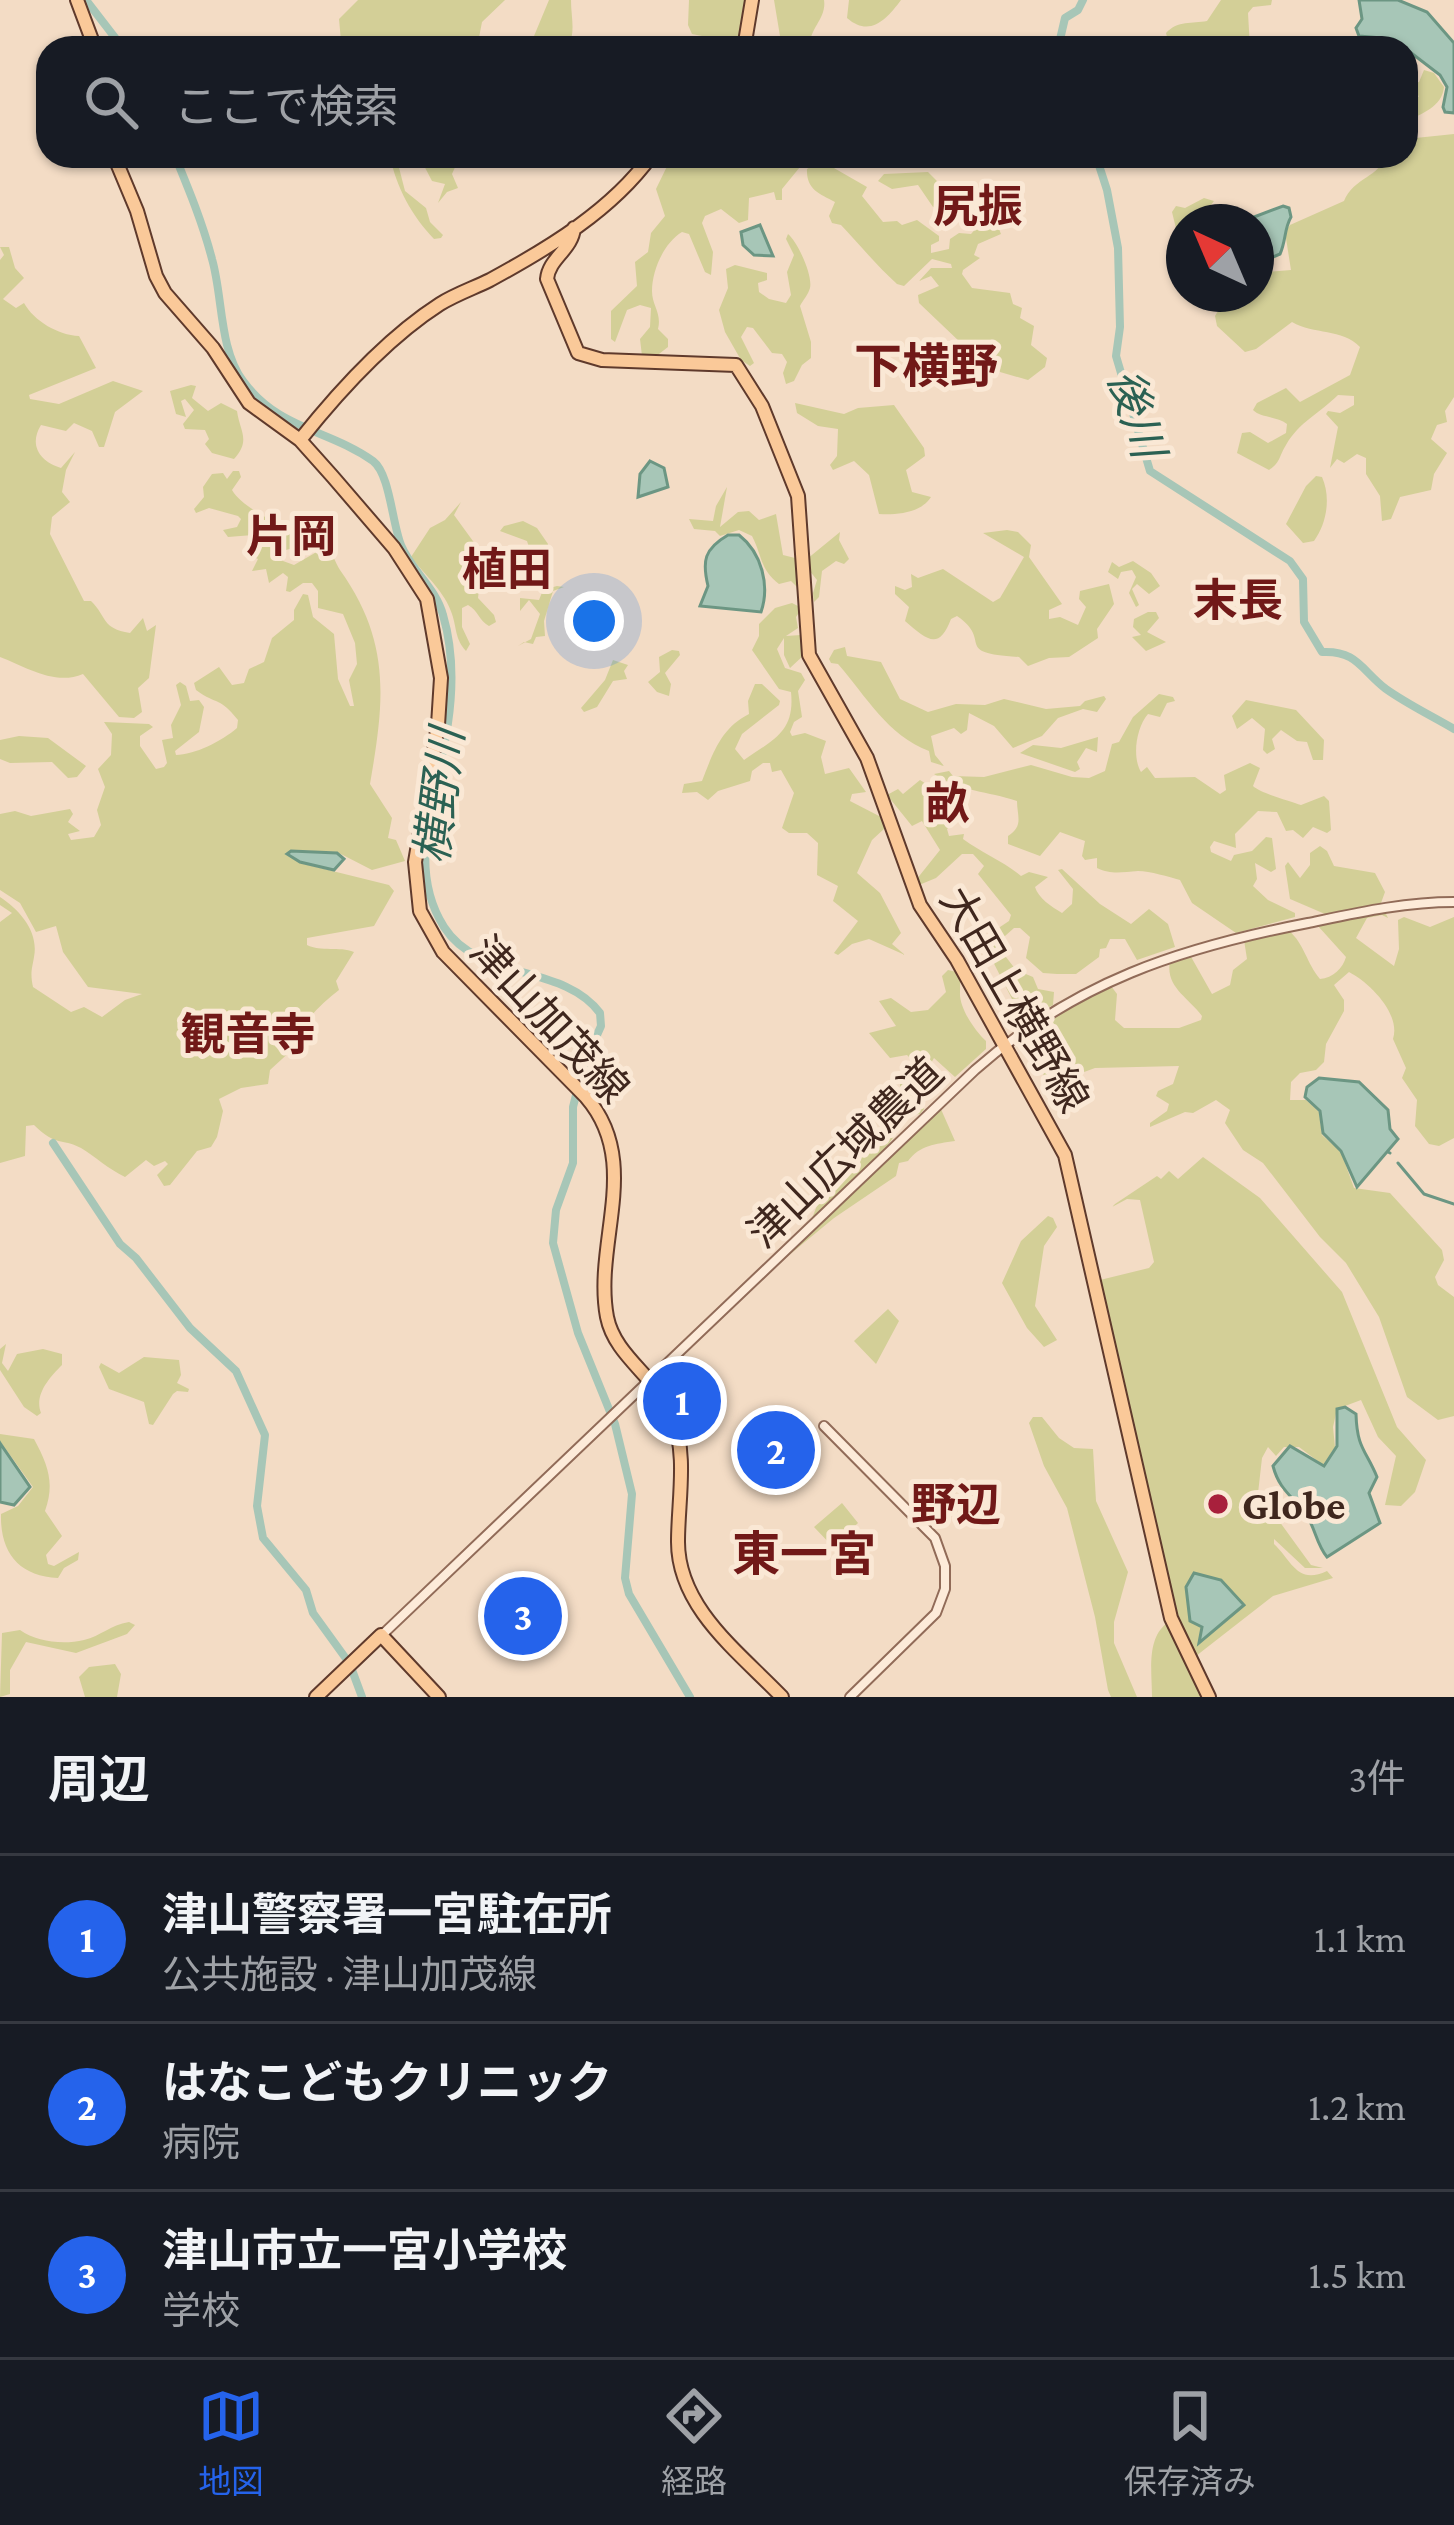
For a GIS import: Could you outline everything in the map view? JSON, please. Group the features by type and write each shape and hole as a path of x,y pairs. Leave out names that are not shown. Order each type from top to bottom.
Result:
{"main road":[{"path":"76,0 90,36"},
{"path":"747,36 752,0"},
{"name":"津山加茂線","path":"118,168 165,293 213,348 249,403 305,434 394,548 431,609 440,703 415,878 427,927 460,971 586,1096 604,1121 613,1145 608,1322 620,1348 667,1403 677,1430 681,1461 678,1543 685,1581 706,1618 782,1697"},
{"path":"305,434 388,346 423,317 574,228 621,193 641,168"},
{"name":"大田上横野線","path":"574,228 572,242 551,265 547,280 578,353 602,359 736,365 762,406 798,496 807,649 867,758 920,905 957,960 1065,1156 1171,1618 1209,1697"},
{"path":"316,1697 381,1635 439,1697"}],"street":[{"name":"津山広域農道","path":"381,1635 1003,1046 1056,1009 1106,981 1189,949 1378,908 1454,902"},
{"path":"824,1426 935,1538 945,1566 945,1589 936,1613 850,1697"}],"shaded area":[{"path":"358,0 505,0 482,22 479,36 341,36 339,19"},
{"path":"549,0 571,0 571,36 534,36"},
{"path":"689,0 748,0 742,36 692,34"},
{"path":"774,0 824,0 812,36 780,36"},
{"path":"849,0 901,0 877,24 863,26 847,18"},
{"path":"1221,0 1272,0 1271,5 1253,7 1248,13 1249,36 1167,36 1180,24 1207,21"},
{"path":"1359,0 1398,0 1427,12 1454,43 1454,113 1443,107 1447,87 1440,75 1418,58 1418,36 1359,36 1356,28 1362,19"},
{"path":"1424,70 1434,73 1444,87 1442,94 1418,116"},
{"path":"1454,134 1454,397 1445,411 1447,422 1437,425 1431,439 1447,453 1431,490 1400,497 1391,519 1382,521 1380,496 1366,474 1366,458 1357,454 1344,463 1337,459 1330,468 1338,427 1326,414 1354,405 1354,396 1338,395 1303,424 1269,470 1237,453 1242,433 1250,432 1268,443 1286,433 1287,424 1253,410 1257,403 1286,388 1300,402 1350,375 1360,347 1345,337 1292,322 1245,352 1217,326 1215,316 1217,312 1274,312 1274,271 1291,270 1285,232 1290,225 1344,201 1379,168 1418,168 1418,138"},
{"path":"393,168 399,168 405,191 426,208 441,238 434,239 412,211"},
{"path":"425,168 455,168 452,174 458,188 438,203 445,184 432,181"},
{"path":"666,168 799,168 782,189 782,200 776,200 774,192 749,198 748,220 739,223 721,209 705,216 702,223 713,252 711,275 705,272 689,234 682,232 670,243 653,283 658,329 668,339 668,347 655,357 642,356 640,339 650,327 651,308 640,305 627,310 615,342 611,311 637,286 635,262 648,252 651,233 665,216 656,189"},
{"path":"834,168 867,187 862,196 883,222 902,225 917,220 939,236 931,253 949,249 950,239 959,233 971,234 995,219 1001,234 978,244 974,255 980,258 962,274 972,288 1010,293 1013,304 1022,308 1020,318 1034,326 1031,345 1047,358 1045,367 1028,380 1000,372 984,350 961,343 919,303 918,295 939,286 931,276 919,281 931,268 952,268 951,264 932,259 904,286 897,284 841,225 832,223 829,216 835,202 815,190 807,169"},
{"path":"928,172 939,183 938,198 947,212 933,207 918,185 892,189 878,181 884,174"},
{"path":"1289,208 1291,217 1280,254 1274,257 1274,209"},
{"path":"760,225 773,256 754,255 743,245 741,232"},
{"path":"788,234 809,275 810,288 800,306 811,358 794,381 786,384 787,362 782,354 772,353 753,328 747,327 741,337 754,363 750,366 741,360 719,310 728,288 726,269 735,265 767,273 767,280 758,283 759,292 786,303 791,295 787,272 794,255"},
{"path":"0,247 9,247 15,268 24,278 3,299 16,308 24,303 47,326 79,336 96,368 29,395 30,399 59,404 113,381 143,391 115,412 104,447 99,447 92,431 74,423 66,431 41,425 36,440 42,457 61,468 75,452 62,492 70,502 52,517 50,534 84,601 91,601 109,625 121,631 130,633 143,618 147,631 156,625 149,678 138,688 142,712 134,718 119,717 83,674 51,677 0,657 0,260 4,255"},
{"path":"196,386 192,398 208,411 221,403 237,411 243,441 234,459 212,453 205,444 209,439 205,430 185,429 183,424 194,410 185,399 181,401 186,417 176,414 170,391"},
{"path":"795,403 844,414 894,405 924,448 925,456 906,470 912,492 931,497 915,510 879,514 869,475 854,461 833,470 830,465 837,456 838,429 818,426 797,413"},
{"path":"650,461 664,468 668,487 638,497 640,474"},
{"path":"233,471 241,477 232,490 239,499 294,539 297,547 286,550 283,561 294,565 327,546 369,623 380,674 379,726 370,784 392,818 388,838 396,840 405,861 372,870 337,852 291,850 287,854 300,863 389,885 394,891 374,926 307,938 312,947 354,952 336,981 339,990 312,1015 294,1048 270,1070 268,1084 241,1088 219,1099 223,1111 217,1137 211,1147 197,1151 170,1185 164,1186 157,1175 168,1164 165,1161 154,1166 146,1160 125,1177 34,1125 26,1126 25,1156 0,1163 0,922 12,913 0,905 0,897 31,930 33,987 71,1012 84,1007 102,1017 142,994 88,987 63,952 56,926 36,932 20,903 0,890 0,814 15,811 31,816 70,809 73,814 68,822 80,831 68,834 71,840 94,837 101,825 97,810 105,787 98,769 111,755 112,734 104,722 153,727 140,736 140,746 156,769 164,767 162,740 173,738 171,725 181,705 176,685 180,682 190,701 199,700 204,707 199,732 176,755 224,738 237,728 238,720 222,704 196,690 194,683 219,667 232,685 244,683 249,669 264,662 272,638 294,620 303,594 308,595 313,617 334,634 338,679 354,706 349,680 357,664 355,643 343,614 318,608 318,591 312,583 290,592 283,573 269,583 266,569 252,571 258,559 244,548 253,535 228,537 223,530 237,527 238,516 209,508 196,513 212,474 223,473 227,479"},
{"path":"1316,476 1325,485 1326,510 1314,541 1303,543 1286,524"},
{"path":"727,487 720,527 738,512 749,511 759,520 776,514 783,555 799,559 799,589 791,581 779,584 773,579 752,536 739,530 720,536 694,529 689,519 713,521"},
{"path":"461,502 454,515 478,548 483,547 478,598 496,622 489,626 468,605 462,608 462,627 470,644 466,651 445,598 411,557 430,528"},
{"path":"523,521 537,528 548,544 541,571 536,569 527,541 500,531"},
{"path":"840,532 849,559 822,571 814,602 817,580 807,559"},
{"path":"1018,532 1031,545 1029,557 1062,604 1049,610 1049,619 1060,617 1078,625 1086,607 1079,599 1080,591 1109,584 1114,604 1097,629 1098,638 1069,657 1028,666 1019,657 979,649 973,632 957,616 937,639 926,637 905,621 909,607 895,594 895,586 912,587 911,574 918,578 943,569 993,602 1000,598 1024,557 983,533"},
{"path":"728,535 739,535 758,560 765,592 761,612 700,606 708,586 707,556"},
{"path":"1133,561 1160,586 1149,594 1137,584 1132,589 1136,607 1129,593 1136,577 1132,570 1121,572 1118,579 1108,572 1112,562 1119,567"},
{"path":"564,587 553,591 544,621 545,636 536,637 533,644 525,642 531,639 540,614 529,600 520,611 520,598 539,600 543,590"},
{"path":"792,603 802,608 796,617 798,628 786,636 801,635 804,655 790,668 784,638 777,649 785,668 801,673 805,680 798,691 802,717 790,732 826,741 821,757 825,774 849,768 866,792 852,794 850,801 881,817 885,828 872,840 857,873 880,893 901,933 892,944 905,955 869,939 834,953 858,921 833,901 838,886 817,875 818,843 807,833 782,828 794,793 781,770 772,772 770,763 763,763 752,771 750,781 718,791 708,800 697,792 682,793 684,784 702,781 725,734 749,714 755,684 762,684 779,705 742,734 735,749 744,760 786,726 791,692 779,689 752,650 759,624 775,608"},
{"path":"1156,612 1159,618 1147,632 1166,642 1146,651 1132,637 1141,635 1133,627 1134,619"},
{"path":"845,647 847,656 881,662 900,699 928,712 1004,699 1046,709 1106,699 1097,712 1083,709 1058,718 1042,736 1013,748 994,726 969,713 967,730 961,734 954,728 931,736 935,755 944,766 931,762 929,751 889,725 838,664 831,663 834,650"},
{"path":"672,650 680,655 665,673 671,684 669,696 648,682 660,672 659,657"},
{"path":"613,660 628,665 627,679 613,681 597,707 584,712 581,708 605,680"},
{"path":"1159,694 1175,701 1167,703 1160,717 1148,714 1144,720 1136,751 1141,772 1147,767 1155,778 1195,777 1220,794 1226,790 1224,775 1250,763 1260,768 1253,786 1262,791 1301,805 1324,796 1329,801 1331,830 1327,833 1313,827 1303,838 1286,831 1277,812 1258,811 1235,834 1236,848 1214,841 1210,847 1211,852 1231,861 1234,855 1252,851 1266,837 1272,838 1276,869 1271,872 1255,863 1253,886 1295,917 1236,933 1192,903 1180,880 1097,868 1097,858 1082,856 1085,841 1060,832 1040,856 1008,844 1018,824 1017,801 965,788 934,774 949,771 953,776 984,777 1031,765 1089,778 1105,771 1112,744 1119,742 1133,717"},
{"path":"1246,700 1296,710 1324,740 1323,760 1313,760 1307,742 1281,730 1272,739 1275,749 1267,754 1263,750 1265,729 1252,718 1237,729 1232,716"},
{"path":"1098,737 1097,752 1086,748 1075,772 1020,753 1033,745 1061,748"},
{"path":"48,738 86,766 77,777 68,778 52,762 0,759 0,740"},
{"path":"920,780 931,787 938,783 954,794 959,806 951,815 954,822 947,829 949,836 964,834 963,839 1021,876 1029,872 1048,877 1035,887 1054,908 1062,913 1072,904 1073,889 1058,870 1062,869 1100,904 1131,924 1149,909 1168,924 1175,947 1137,960 1125,939 1110,939 1099,957 1076,974 1043,973 1026,958 1030,937 1014,928 996,944 1016,970 1033,977 1038,989 1054,992 1053,1005 1031,1017 1012,999 984,944 985,937 1011,915 978,874 984,866 973,854 962,854 936,878 919,885 916,880 940,850 922,821 912,826 887,795 898,789 903,794"},
{"path":"1320,846 1334,866 1375,873 1385,892 1381,903 1325,914 1290,899 1285,866 1288,862 1300,878 1310,865 1310,853"},
{"path":"337,853 344,859 334,870 300,862 287,854"},
{"path":"1384,910 1388,918 1367,918 1356,938 1394,966 1398,920 1404,917 1430,927 1454,917 1454,1138 1439,1146 1429,1144 1415,1126 1417,1100 1402,1078 1406,1068 1393,1039 1388,1010 1374,991 1349,972 1334,985 1344,1000 1344,1011 1326,1044 1324,1062 1291,1082 1290,1100 1306,1100 1319,1112 1322,1135 1341,1152 1354,1188 1390,1193 1442,1250 1444,1260 1435,1277 1454,1297 1454,1416 1438,1420 1407,1397 1379,1317 1346,1263 1263,1163 1243,1150 1225,1123 1230,1110 1216,1100 1150,1127 1167,1111 1169,1104 1156,1096 1173,1084 1179,1066 1095,1068 1076,1075 1071,1085 1043,1083 1044,1064 1052,1059 1041,1048 1060,1041 1052,1032 1039,1034 1039,1027 1103,987 1111,986 1117,994 1115,1020 1124,1028 1179,1028 1202,1016 1174,985 1170,961 1190,955 1212,994 1230,985 1233,970 1247,959 1244,940 1289,931 1320,979 1325,978 1337,972 1346,957 1318,926"},
{"path":"948,970 958,974 962,1005 986,1041 986,1049 955,1077 934,1058 917,1087 924,1109 909,1115 883,1152 811,1221 821,1195 868,1139 882,1137 901,1121 900,1084 911,1059 907,1055 890,1058 869,1033 896,1026 879,1001 891,998 911,1012 928,1010 946,992 942,976"},
{"path":"1319,1078 1359,1082 1388,1110 1390,1129 1398,1139 1357,1187 1341,1151 1323,1133 1320,1111 1305,1097 1307,1087"},
{"path":"940,1107 955,1141 928,1146 899,1163 896,1176 834,1218 754,1284"},
{"path":"1203,1157 1260,1198 1342,1292 1397,1427 1426,1460 1415,1492 1401,1506 1385,1505 1396,1456 1378,1437 1361,1400 1337,1409 1335,1447 1323,1465 1299,1447 1284,1447 1276,1456 1268,1447 1262,1458 1257,1502 1274,1514 1311,1565 1323,1568 1305,1568 1274,1539 1274,1544 1302,1573 1327,1571 1333,1578 1273,1596 1196,1656 1178,1617 1100,1280 1149,1268 1154,1262 1140,1200 1127,1199 1112,1207 1157,1176 1161,1179 1169,1171 1178,1179"},
{"path":"1048,1216 1057,1227 1044,1246 1035,1306 1057,1340 1044,1347 1027,1328 1002,1283 1021,1241"},
{"path":"888,1309 899,1321 876,1364 854,1341"},
{"path":"6,1344 2,1363 8,1371 17,1354 43,1349 62,1354 62,1365 41,1393 37,1416 24,1407 0,1370 0,1349"},
{"path":"144,1357 179,1360 177,1383 189,1389 173,1394 153,1425 144,1402 109,1389 99,1367 101,1363 119,1373"},
{"path":"1345,1407 1356,1414 1360,1442 1377,1477 1369,1493 1380,1523 1327,1557 1273,1466 1290,1446 1324,1466 1337,1446 1337,1409"},
{"path":"1033,1417 1042,1417 1074,1448 1093,1449 1096,1501 1128,1572 1114,1622 1114,1643 1137,1697 1111,1697 1108,1690 1067,1508 1044,1466 1029,1423"},
{"path":"0,1434 34,1439 43,1457 50,1483 45,1511 62,1536 46,1555 48,1564 54,1566 79,1552 78,1560 58,1578 32,1573 8,1551 1,1514 18,1506 33,1487 0,1441"},
{"path":"0,1443 30,1487 14,1505 0,1502"},
{"path":"842,1503 858,1523 833,1547 814,1527"},
{"path":"1194,1573 1221,1580 1244,1605 1199,1643 1202,1627 1190,1621 1186,1587"},
{"path":"129,1622 135,1625 127,1634 76,1653 26,1642 10,1670 10,1694 0,1697 2,1633 20,1630 42,1640 68,1642"},
{"path":"1167,1623 1205,1697 1152,1697 1153,1647"},
{"path":"115,1664 121,1674 117,1697 85,1697 79,1677 89,1667"}],"waterway":[{"name":"横野川","path":"86,0 114,36"},
{"name":"後川","path":"1061,36 1065,18 1083,0"},
{"name":"横野川","path":"180,168 216,274 235,368 272,410 356,450 379,467 401,545 443,615 451,697 425,853 432,903 444,927 478,957 565,986 600,1013 601,1026 584,1064 573,1107 573,1163 556,1210 553,1243 578,1333 615,1424 632,1494 625,1578 629,1594 690,1697"},
{"name":"後川","path":"1100,168 1118,248 1116,356 1150,471 1290,561 1303,579 1304,622 1322,652 1351,658 1386,689 1454,729"},
{"path":"53,1143 120,1244 190,1328 236,1371 265,1435 257,1506 263,1538 306,1590 313,1613 347,1660"},
{"path":"1398,1163 1424,1194 1454,1204"},
{"path":"352,1670 362,1697"}],"place":[{"name":"津山警察署一宮駐在所","path":"682,1401"},
{"name":"はなこどもクリニック","path":"776,1450"},
{"name":"Globe","path":"1218,1504"},
{"name":"津山市立一宮小学校","path":"523,1616"}],"district":[{"name":"尻振","path":"978,206"},
{"name":"下横野","path":"926,366"},
{"name":"片岡","path":"291,536"},
{"name":"植田","path":"507,569"},
{"name":"末長","path":"1238,600"},
{"name":"畝","path":"948,803"},
{"name":"観音寺","path":"248,1034"},
{"name":"野辺","path":"956,1504"},
{"name":"東一宮","path":"804,1554"}]}
